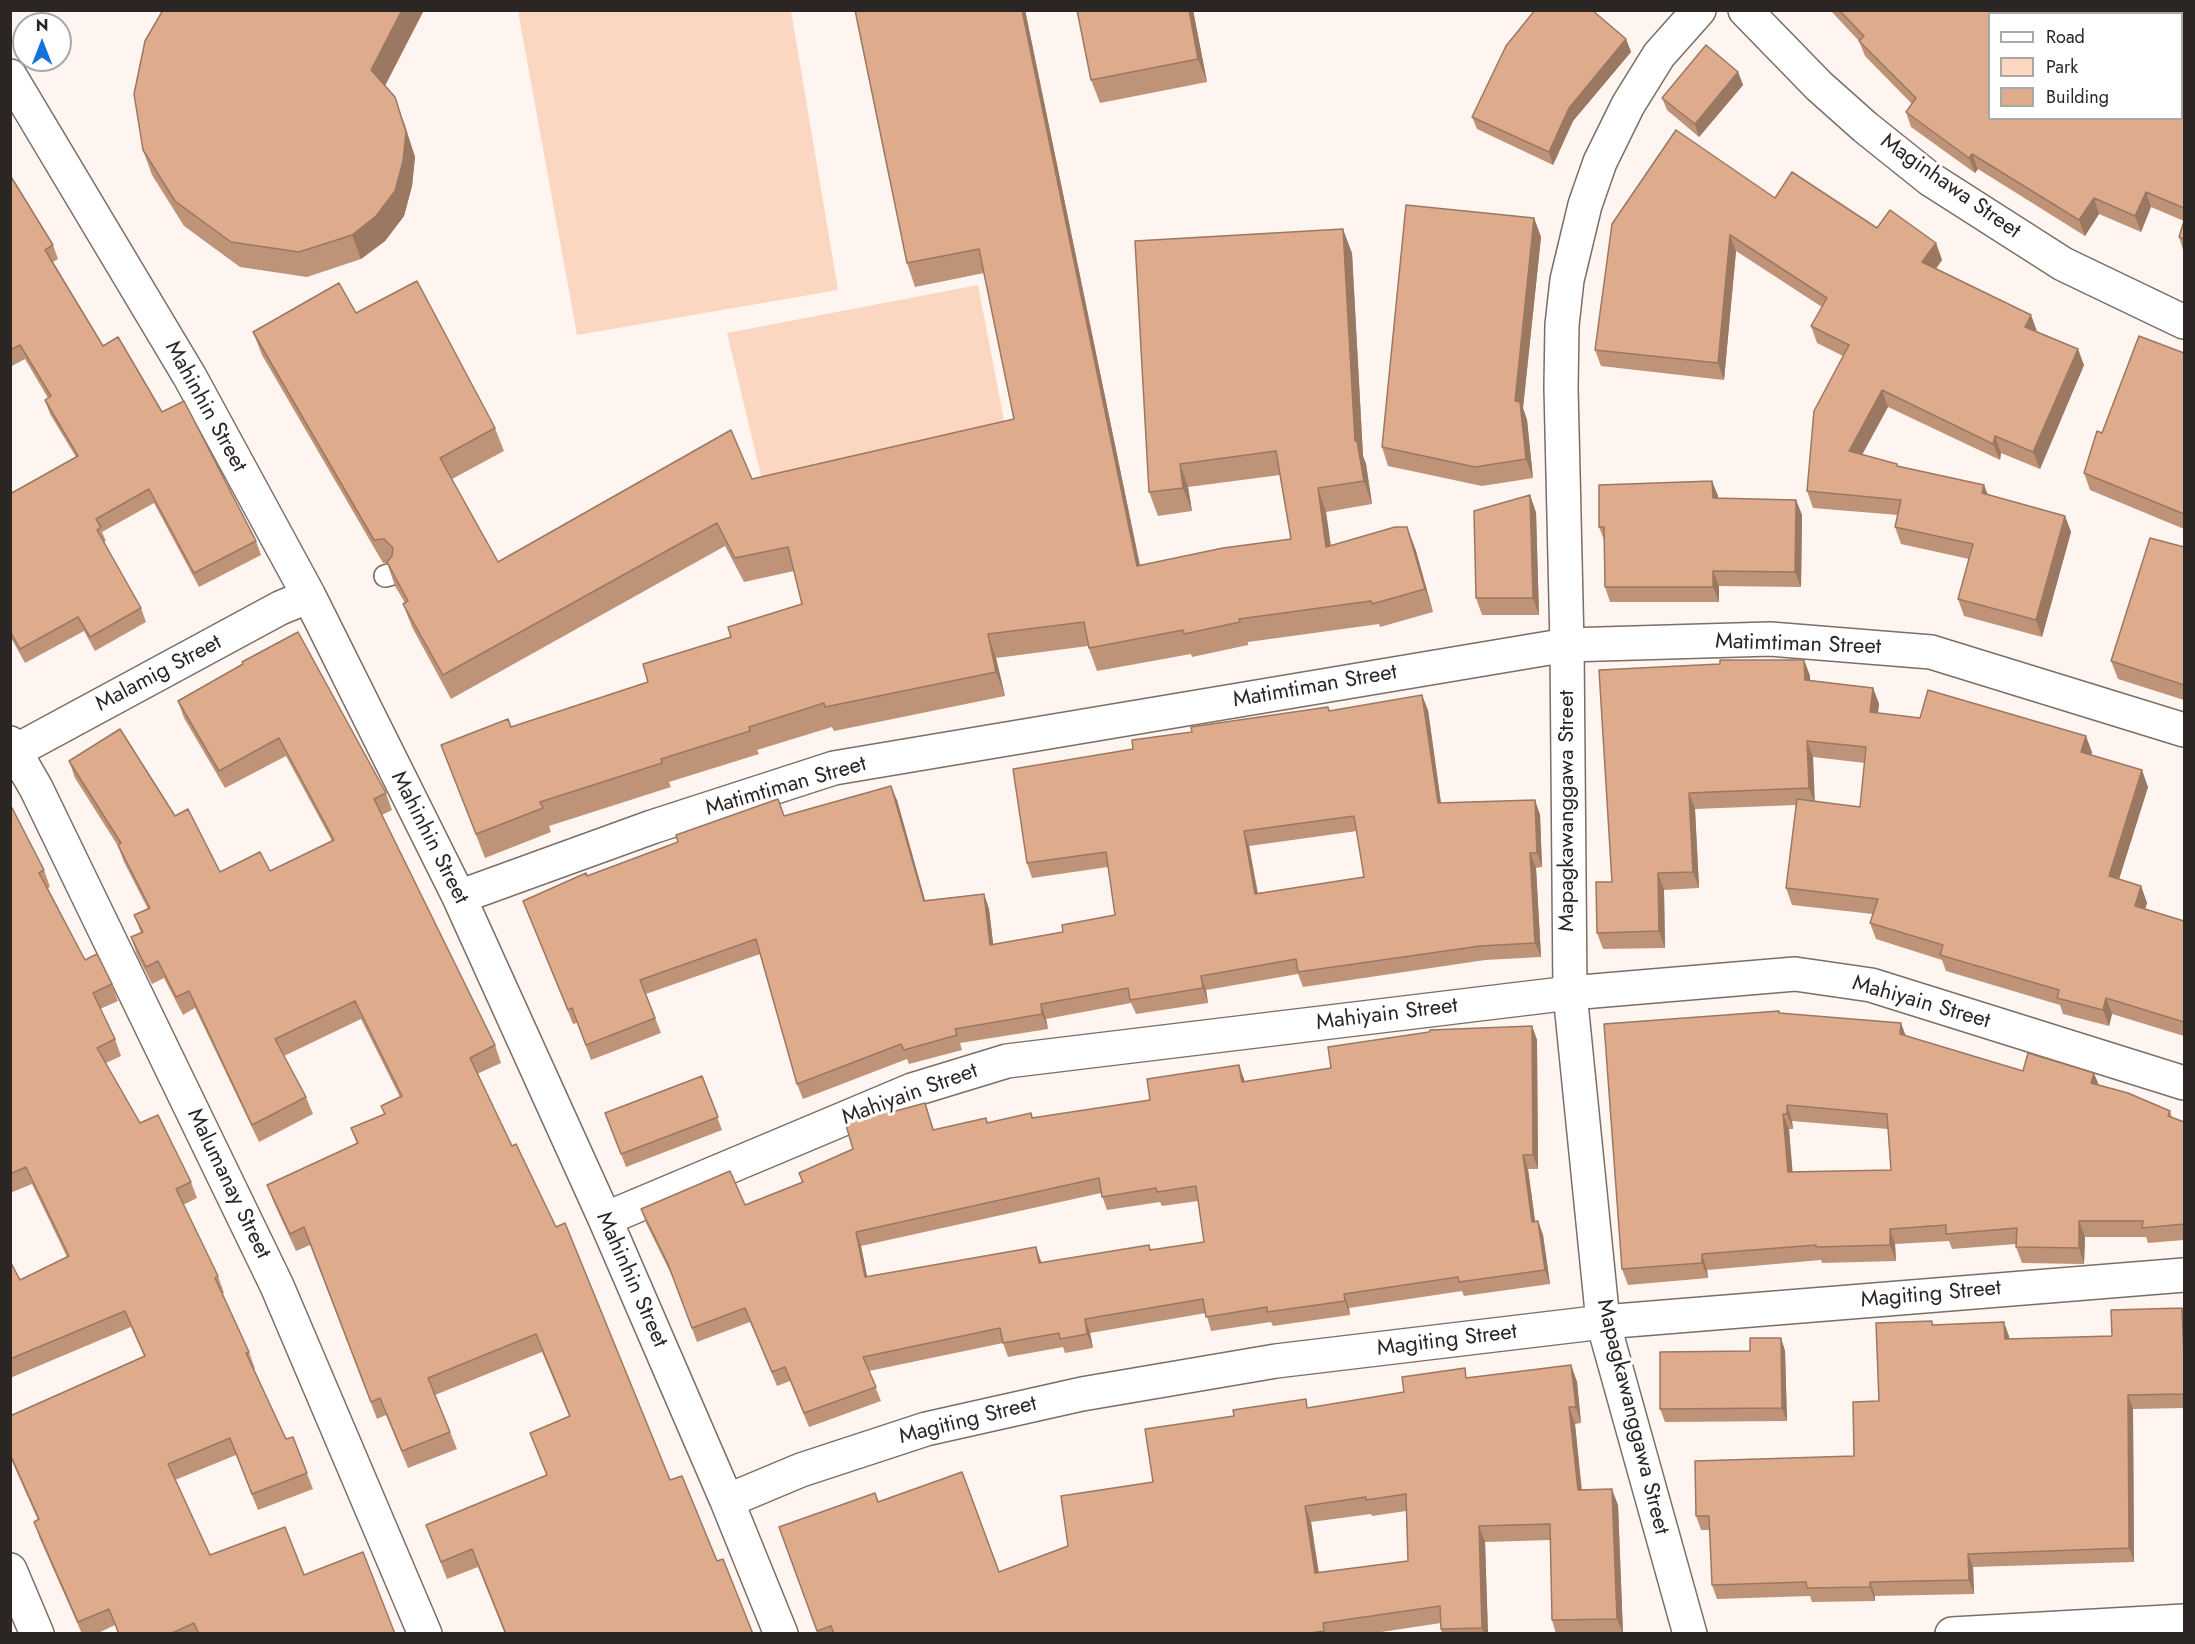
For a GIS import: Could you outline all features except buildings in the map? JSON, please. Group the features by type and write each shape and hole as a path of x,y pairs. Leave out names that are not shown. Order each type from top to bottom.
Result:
{"street":[{"name":"Mapagkawanggawa Street","path":"1690,1634 1603,1322 1570,993 1567,645 1561,387 1562,325 1576,237 1600,162 1628,105 1659,55 1699,10"},
{"name":"Maginhawa Street","path":"1745,10 1819,86 1865,127 1930,179 2063,264 2184,322"},
{"name":"Mahinhin Street","path":"10,76 190,377 309,596 459,897 605,1219 727,1501 781,1634"},
{"name":"Malamig Street","path":"12,750 279,608 309,596"},
{"name":"Matimtiman Street","path":"459,897 652,827 834,768 1567,645 1770,639 1930,652 2184,730"},
{"name":"Malumanay Street","path":"12,750 47,810 277,1287 425,1634"},
{"name":"Mahiyain Street","path":"605,1219 912,1090 1007,1061 1570,993 1795,974 1871,985 2184,1083"},
{"name":"Magiting Street","path":"727,1501 801,1470 926,1429 1082,1394 1276,1361 1603,1322 2184,1275"},
{"path":"10,1570 37,1634"},
{"path":"1952,1634 2184,1621"}],"green space":[{"path":"518,11 791,11 838,290 577,335"},
{"path":"978,285 1007,436 763,484 727,333"}]}
